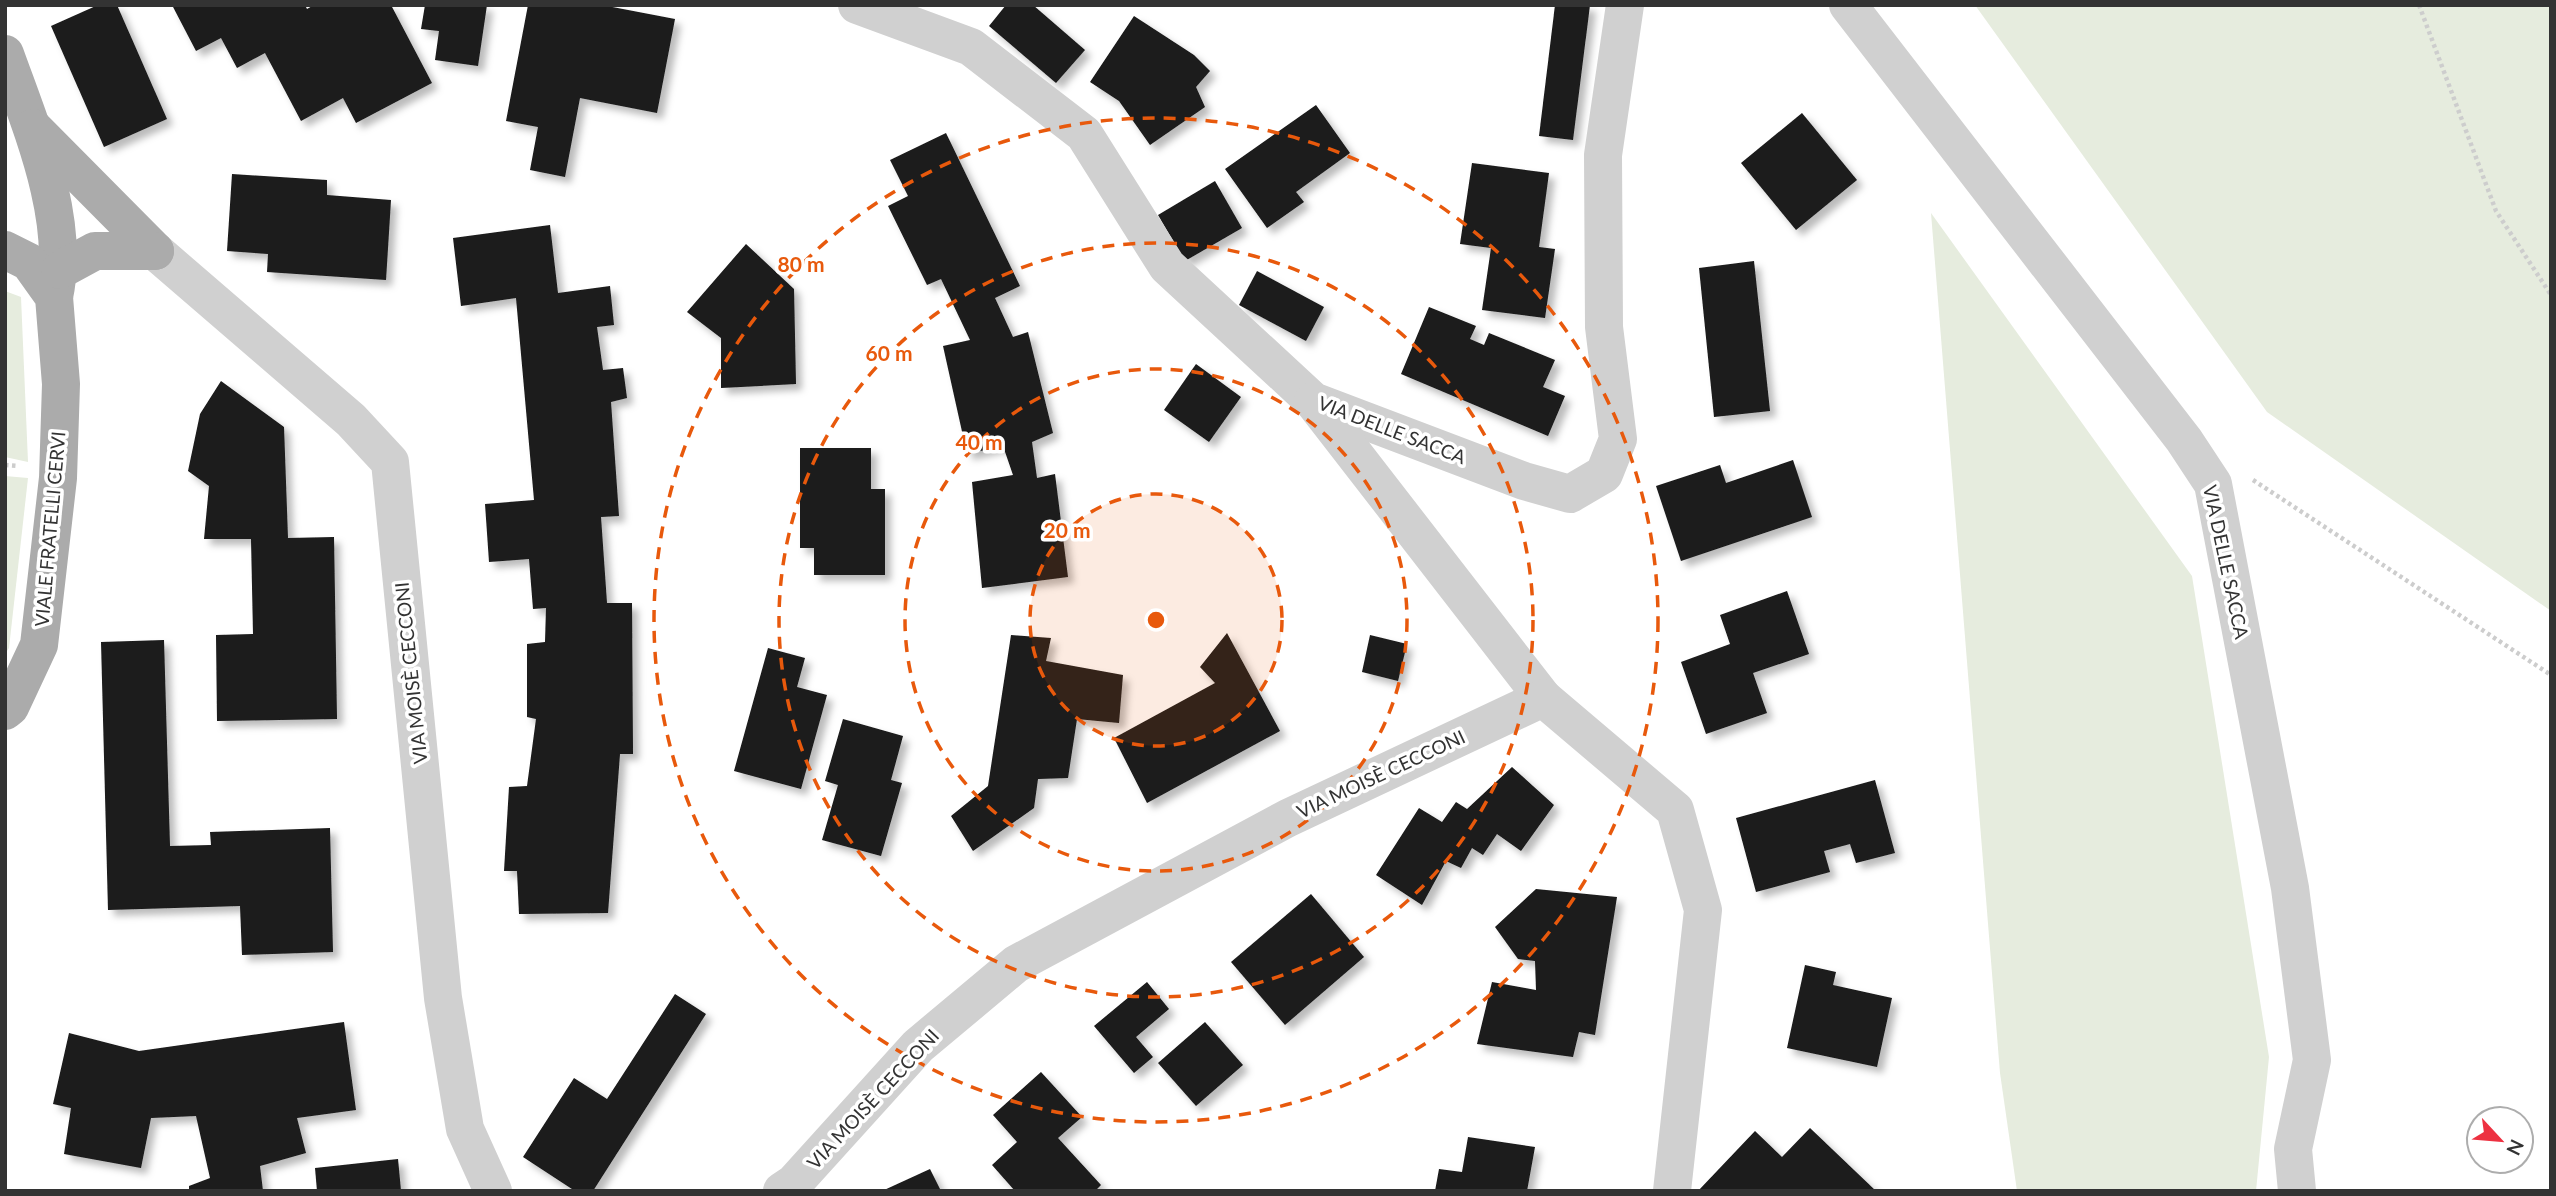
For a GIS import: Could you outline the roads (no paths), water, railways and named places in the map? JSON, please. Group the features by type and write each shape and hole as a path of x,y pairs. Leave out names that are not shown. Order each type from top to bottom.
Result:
{"main road":[{"name":"VIALE FRATELLI CERVI","path":"5,54 31,126 56,222 61,384 58,478 39,645 7,713"},
{"path":"31,126 155,251"},
{"path":"5,240 56,222 103,220 155,251"},
{"path":"5,250 29,262 57,284 96,251 155,251"}],"street":[{"name":"VIA DELLE SACCA","path":"857,5 971,47 1083,134 1167,266 1313,401 1524,481 1570,494 1604,474 1618,439 1604,327 1603,155 1625,5"},
{"name":"VIA DELLE SACCA","path":"1848,5 2184,440 2213,484 2290,888 2312,1060 2293,1149 2297,1191"},
{"name":"VIA MOISÈ CECCONI","path":"155,251 351,419 390,462 443,998 466,1129 493,1191"},
{"path":"1313,401 1543,698 1675,810 1703,910 1672,1191"},
{"name":"VIA MOISÈ CECCONI","path":"791,1188 918,1046 1016,964 1288,818 1543,698"}]}
